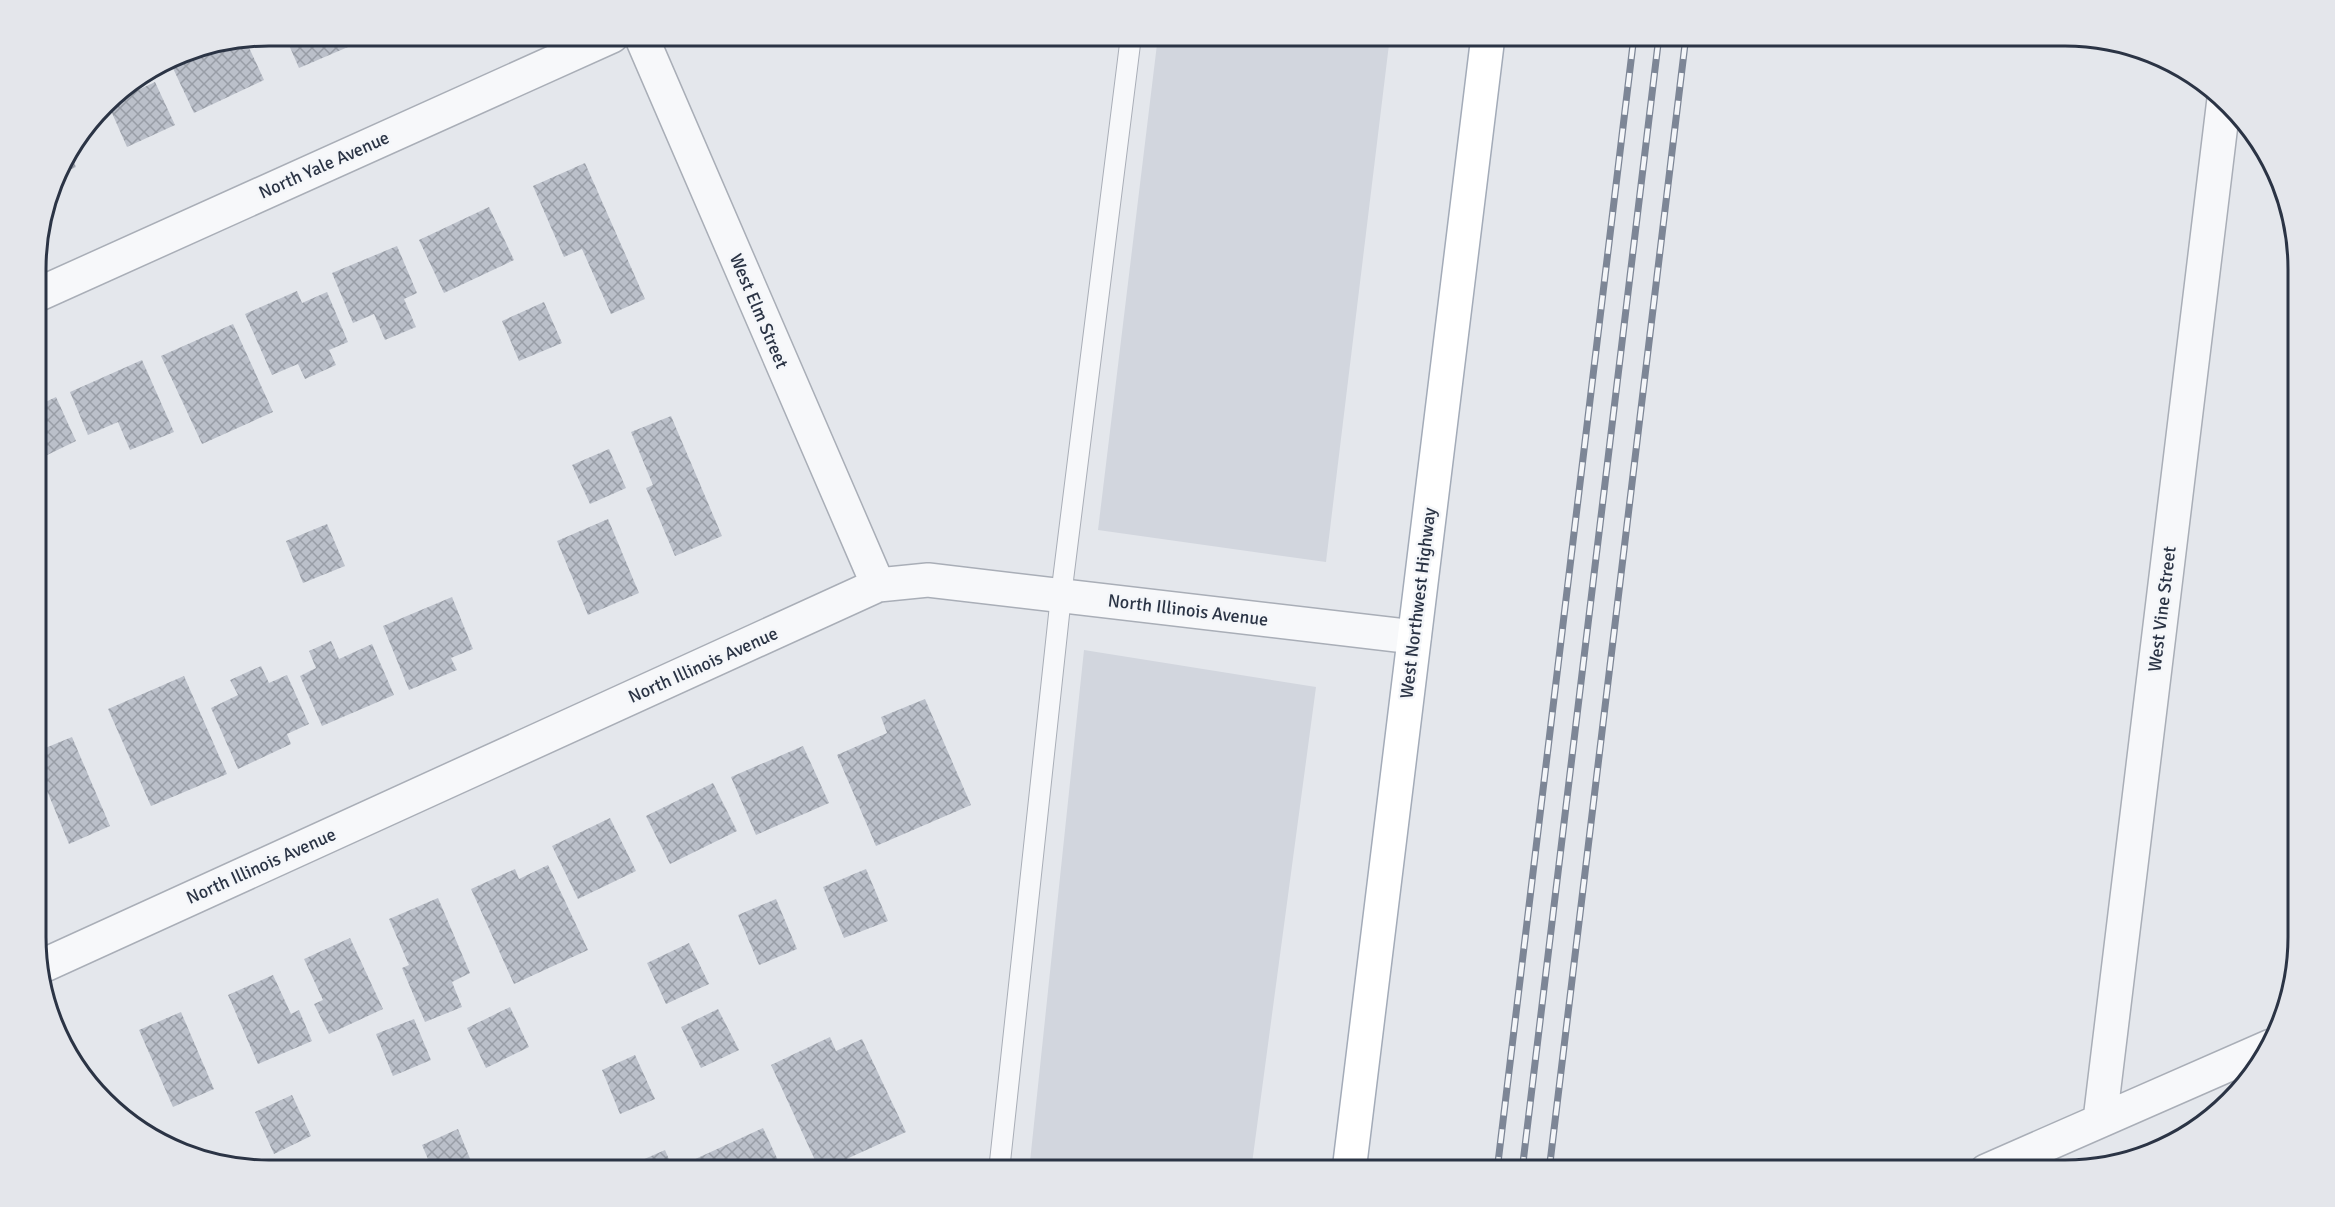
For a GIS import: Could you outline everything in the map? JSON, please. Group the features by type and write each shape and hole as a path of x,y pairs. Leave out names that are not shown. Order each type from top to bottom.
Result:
{"main road":[{"name":"West Northwest Highway","path":"1350,1160 1487,46"}],"street":[{"name":"North Yale Avenue","path":"46,291 590,46"},
{"name":"West Elm Street","path":"644,46 878,585"},
{"name":"West Vine Street","path":"2100,1120 2222,111"},
{"name":"North Illinois Avenue","path":"48,964 878,585 928,580 1414,637"},
{"path":"2011,1160 2257,1052"}],"lane":[{"path":"1000,1160 1061,596 1130,46"}],"shaded area":[{"path":"1157,46 1389,46 1326,562 1098,530"},
{"path":"1084,650 1316,687 1252,1160 1030,1160"}],"building":[{"path":"289,46 348,47 299,68"},
{"path":"249,47 264,80 194,113 173,68 212,54"},
{"path":"155,82 175,125 127,147 112,112 138,90"},
{"path":"585,163 645,299 611,314 582,249 564,257 533,186"},
{"path":"489,207 514,260 444,293 419,240"},
{"path":"397,246 417,293 404,299 416,327 385,340 374,314 353,323 332,273"},
{"path":"297,291 302,303 327,292 348,342 329,350 336,365 305,379 298,364 272,375 245,314"},
{"path":"544,302 562,343 519,361 502,321"},
{"path":"233,324 273,412 202,444 161,356"},
{"path":"142,360 174,432 130,450 118,422 88,435 70,392"},
{"path":"56,397 76,441 46,456 46,402"},
{"path":"671,416 722,536 675,556 646,488 653,485 631,432"},
{"path":"609,449 626,488 590,504 572,465"},
{"path":"608,519 639,593 588,615 557,541"},
{"path":"327,524 345,566 303,583 286,541"},
{"path":"452,597 473,649 451,658 457,670 409,690 383,626"},
{"path":"331,641 339,659 372,644 394,695 322,726 300,676 316,668 309,651"},
{"path":"261,666 269,683 287,675 309,724 287,734 291,744 238,769 211,708 238,695 230,680"},
{"path":"184,676 227,774 151,806 108,709"},
{"path":"925,699 971,805 876,846 837,755 887,733 881,717"},
{"path":"72,737 110,826 69,844 46,788 46,748"},
{"path":"803,746 829,803 756,835 731,777"},
{"path":"713,783 737,831 670,864 646,816"},
{"path":"610,818 636,871 578,899 552,846"},
{"path":"548,865 588,950 514,984 471,889 515,869 519,879"},
{"path":"866,869 888,921 844,938 823,887"},
{"path":"438,898 470,973 452,982 462,1007 425,1022 402,968 409,965 389,919"},
{"path":"776,899 797,949 759,965 738,915"},
{"path":"350,938 383,1009 329,1034 314,1004 323,1000 304,959"},
{"path":"689,943 709,984 666,1004 647,963"},
{"path":"273,975 291,1014 299,1010 312,1041 258,1064 228,995"},
{"path":"510,1007 529,1047 486,1068 467,1028"},
{"path":"718,1009 739,1050 701,1068 681,1027"},
{"path":"181,1012 214,1089 173,1107 139,1030"},
{"path":"414,1019 431,1060 393,1076 376,1034"},
{"path":"830,1037 836,1051 862,1039 906,1132 844,1160 815,1160 771,1065"},
{"path":"635,1055 655,1099 620,1114 602,1070"},
{"path":"292,1095 311,1136 274,1154 255,1112"},
{"path":"763,1128 778,1160 693,1160"},
{"path":"458,1129 471,1160 428,1160 422,1145"},
{"path":"665,1150 669,1160 642,1160"}],"railway":[{"path":"1498,1160 1633,46"},
{"path":"1523,1160 1658,46"},
{"path":"1550,1160 1685,46"}]}
